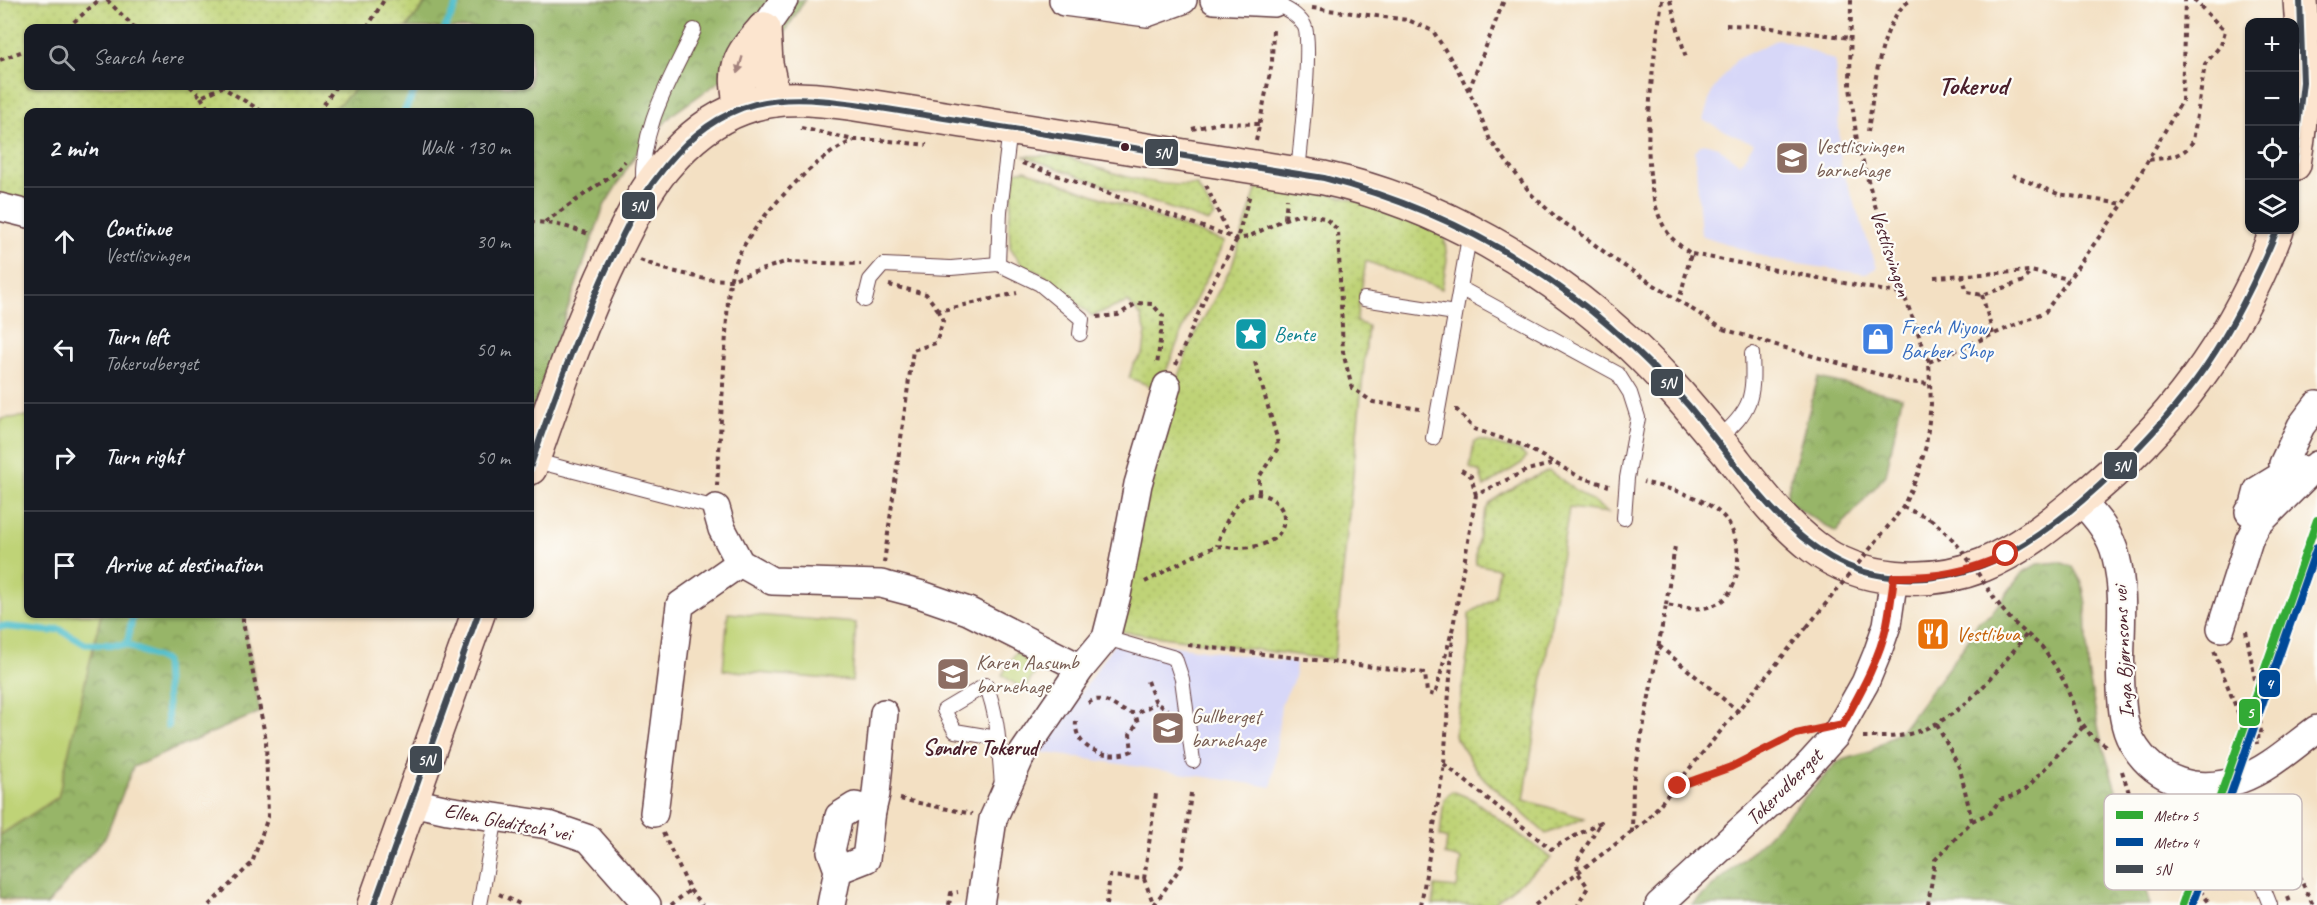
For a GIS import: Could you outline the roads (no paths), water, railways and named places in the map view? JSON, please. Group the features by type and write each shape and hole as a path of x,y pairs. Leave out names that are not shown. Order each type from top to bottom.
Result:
{"street":[{"path":"741,108 737,75 740,61 744,51 764,29 784,0"},
{"path":"1058,1 1147,13 1183,0"},
{"path":"1214,0 1274,2"},
{"path":"2299,135 2304,79 2300,0"},
{"path":"764,29 765,63 774,100"},
{"path":"534,456 589,307 624,231 664,166 700,131 741,108 774,100 825,100 1010,129 1293,186 1350,183 1416,206 1470,232 1534,269 1597,316 1651,365 1782,517 1816,549 1847,565 1894,577 1959,573 1984,564 2042,531 2130,458 2152,435 2192,384 2250,294 2275,234"},
{"path":"0,207 24,213"},
{"path":"980,905 998,808 1021,756 1081,668 1106,638 1117,596 1138,484 1167,386"},
{"path":"2305,468 2283,464 2303,423 2317,405"},
{"path":"2234,627 2254,517 2305,468"},
{"name":"Inga Bjørnsons vei","path":"2080,500 2098,518 2111,541 2116,556 2121,600 2121,688 2125,723 2131,741 2156,772 2222,794"},
{"path":"716,508 722,529 740,562 772,581 881,584 919,594 968,611 1081,668"},
{"path":"654,813 680,605 740,562"},
{"name":"Tokerudberget","path":"1659,905 1794,781 1839,730 1865,683 1877,654 1887,625 1894,577"},
{"path":"374,905 477,618"},
{"path":"831,905 837,870 831,851 839,816 855,806 874,803 884,713"},
{"name":"Inga Bjørnsons vei","path":"2227,794 2317,729"},
{"name":"Ellen Gleditsch’ vei","path":"412,802 448,810 548,825 589,839 647,905"}],"lane":[{"path":"1274,2 1294,12 1305,27 1307,61 1293,186"},
{"path":"644,196 644,157 651,120 694,30"},
{"path":"998,264 1000,211 1010,129"},
{"path":"1432,438 1470,232"},
{"path":"865,300 870,280 883,265 951,268 998,264 1040,284 1082,319 1080,334"},
{"path":"1460,288 1618,374 1630,393 1638,418 1627,478 1624,518"},
{"path":"1364,299 1455,313"},
{"path":"1717,440 1735,426 1747,409 1753,387 1752,354"},
{"path":"534,465 716,508"},
{"path":"1106,638 1175,658 1182,679 1193,761"},
{"path":"997,738 998,808"},
{"path":"480,905 496,816"},
{"path":"2264,890 2270,905"}],"waterway":[{"path":"447,24 459,0"},
{"path":"406,108 415,90"},
{"path":"132,618 127,645 165,661 168,726"},
{"path":"0,626 50,631 59,629 85,644 127,645"}],"metro line":[{"name":"5","path":"2221,794 2317,520"},
{"name":"4","path":"2231,794 2317,547"},
{"name":"5","path":"2182,905 2187,890"},
{"name":"4","path":"2192,905 2197,890"}],"place":[{"name":"Vestlisvingen barnehage","path":"1792,158"},
{"name":"Bente","path":"1251,334"},
{"name":"Fresh Niyow Barber Shop","path":"1878,339"},
{"name":"Vestlibua","path":"1933,634"},
{"name":"Karen Aasumb barnehage","path":"953,674"},
{"name":"Gullberget barnehage","path":"1168,728"}],"district":[{"name":"Tokerud","path":"1973,85"},
{"name":"Søndre Tokerud","path":"980,747"}]}
